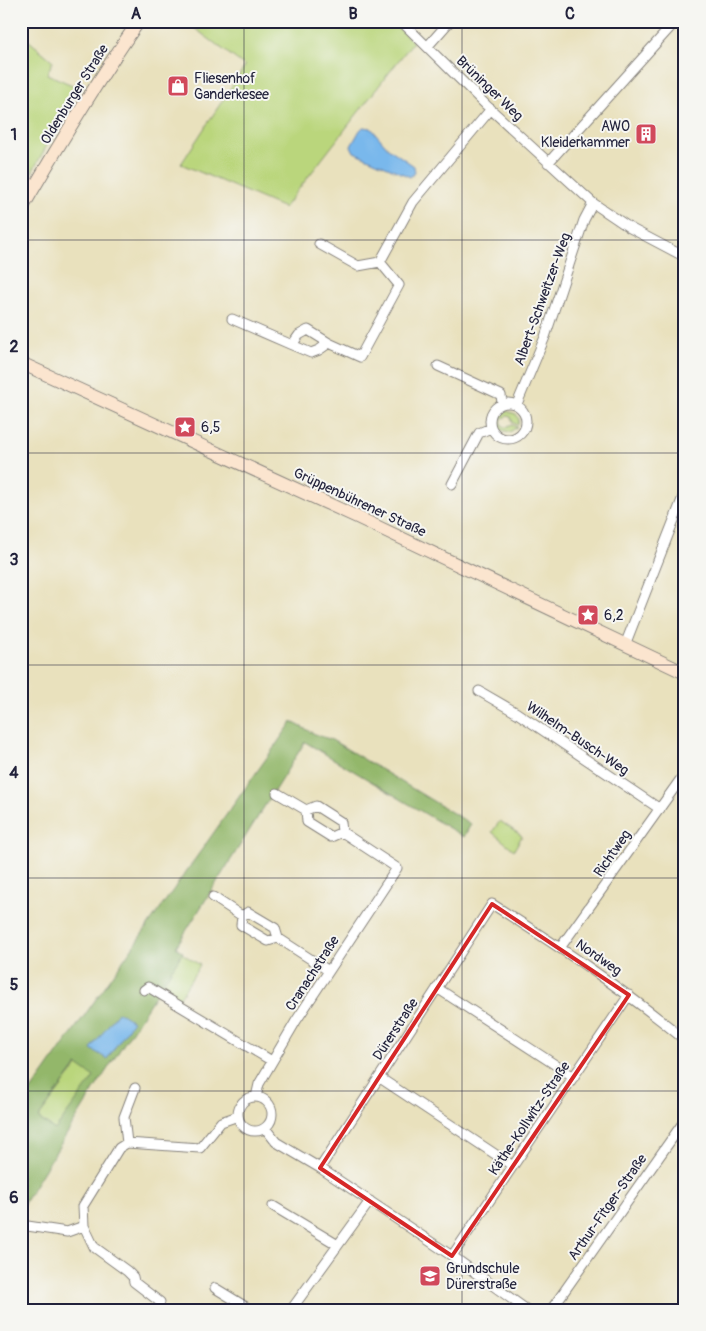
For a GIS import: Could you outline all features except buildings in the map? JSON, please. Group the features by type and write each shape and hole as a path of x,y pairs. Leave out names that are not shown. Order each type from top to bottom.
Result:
{"street":[{"name":"Oldenburger Straße","path":"21,210 113,58 139,21"},
{"name":"Brüninger Weg","path":"401,21 427,48 593,204 630,228 685,257"},
{"path":"427,48 450,21"},
{"path":"548,163 676,21"},
{"path":"380,262 412,202 491,109"},
{"name":"Albert-Schweitzer-Weg","path":"517,404 545,337 584,220 593,204"},
{"path":"319,244 358,266 380,262"},
{"path":"292,345 299,335 308,330 329,343 360,357 400,285 380,262"},
{"path":"232,319 311,353 329,343"},
{"name":"Grüppenbührener Straße","path":"21,363 357,516 685,673"},
{"path":"438,366 500,395 502,403"},
{"path":"502,403 517,404 522,408 527,418 524,430 521,434 510,439 504,439 494,433 491,428 491,412 502,403"},
{"path":"452,484 478,433 491,428"},
{"path":"625,645 685,492"},
{"name":"Wilhelm-Busch-Weg","path":"479,691 517,713 660,810"},
{"name":"Richtweg","path":"560,948 685,773"},
{"path":"277,793 306,810"},
{"path":"316,806 341,822 342,832 331,837 306,822 306,810 316,806"},
{"name":"Cranachstraße","path":"256,1097 259,1084 272,1061 398,868 342,832"},
{"path":"213,897 242,916"},
{"name":"Nordweg","path":"492,904 629,996 685,1040"},
{"name":"Dürerstraße","path":"320,1168 492,904"},
{"path":"278,938 268,941 241,925 242,916 248,912 276,928 278,938 329,971"},
{"path":"144,990 148,987 272,1061"},
{"path":"437,988 574,1077"},
{"name":"Käthe-Kollwitz-Straße","path":"452,1256 629,996"},
{"path":"380,1078 513,1166"},
{"path":"127,1143 124,1117 135,1088"},
{"path":"256,1097 267,1102 272,1112 271,1118 264,1128 255,1131 242,1125 238,1116 245,1100 256,1097"},
{"path":"160,1302 134,1282 133,1276 127,1270 94,1247 84,1226 83,1206 119,1148 127,1143 200,1148 221,1122 238,1116"},
{"name":"Arthur-Fitger-Straße","path":"551,1310 685,1120"},
{"path":"264,1128 276,1142 370,1201 452,1256 527,1310"},
{"path":"292,1310 370,1201"},
{"path":"273,1206 338,1245"},
{"path":"21,1225 67,1232 84,1226"},
{"path":"216,1288 251,1310"}],"highlighted area":[{"path":"492,904 629,995 452,1256 320,1168"}],"green space":[{"path":"21,21 29,21 22,35 53,61 47,74 79,88 21,192"},
{"path":"185,21 392,21 413,42 284,208 181,164 245,66"},
{"path":"506,411 516,414 519,419 518,425 513,423 511,417 507,416 504,418 499,415"},
{"path":"498,417 502,419 501,423 504,427 512,425 517,427 510,432 500,430 496,423"},
{"path":"292,722 315,734 332,740 471,824 464,837 305,742 176,947 183,952 21,1208 21,1105","holes":["77,1065 94,1077 55,1130 38,1118"]},
{"path":"500,821 522,836 514,850 492,832"},
{"path":"166,943 200,965 177,1002 159,993 148,974"},
{"path":"78,1065 95,1077 55,1130 38,1118"}],"water":[{"path":"363,127 371,128 388,148 414,166 415,173 410,177 354,152 351,146"},
{"path":"118,1012 133,1021 107,1059 91,1049"}],"place":[{"name":"Fliesenhof Ganderkesee","path":"178,86"},
{"name":"AWO Kleiderkammer","path":"646,134"},
{"name":"6,5","path":"185,427"},
{"name":"6,2","path":"588,615"},
{"name":"Grundschule Dürerstraße","path":"430,1276"}]}
